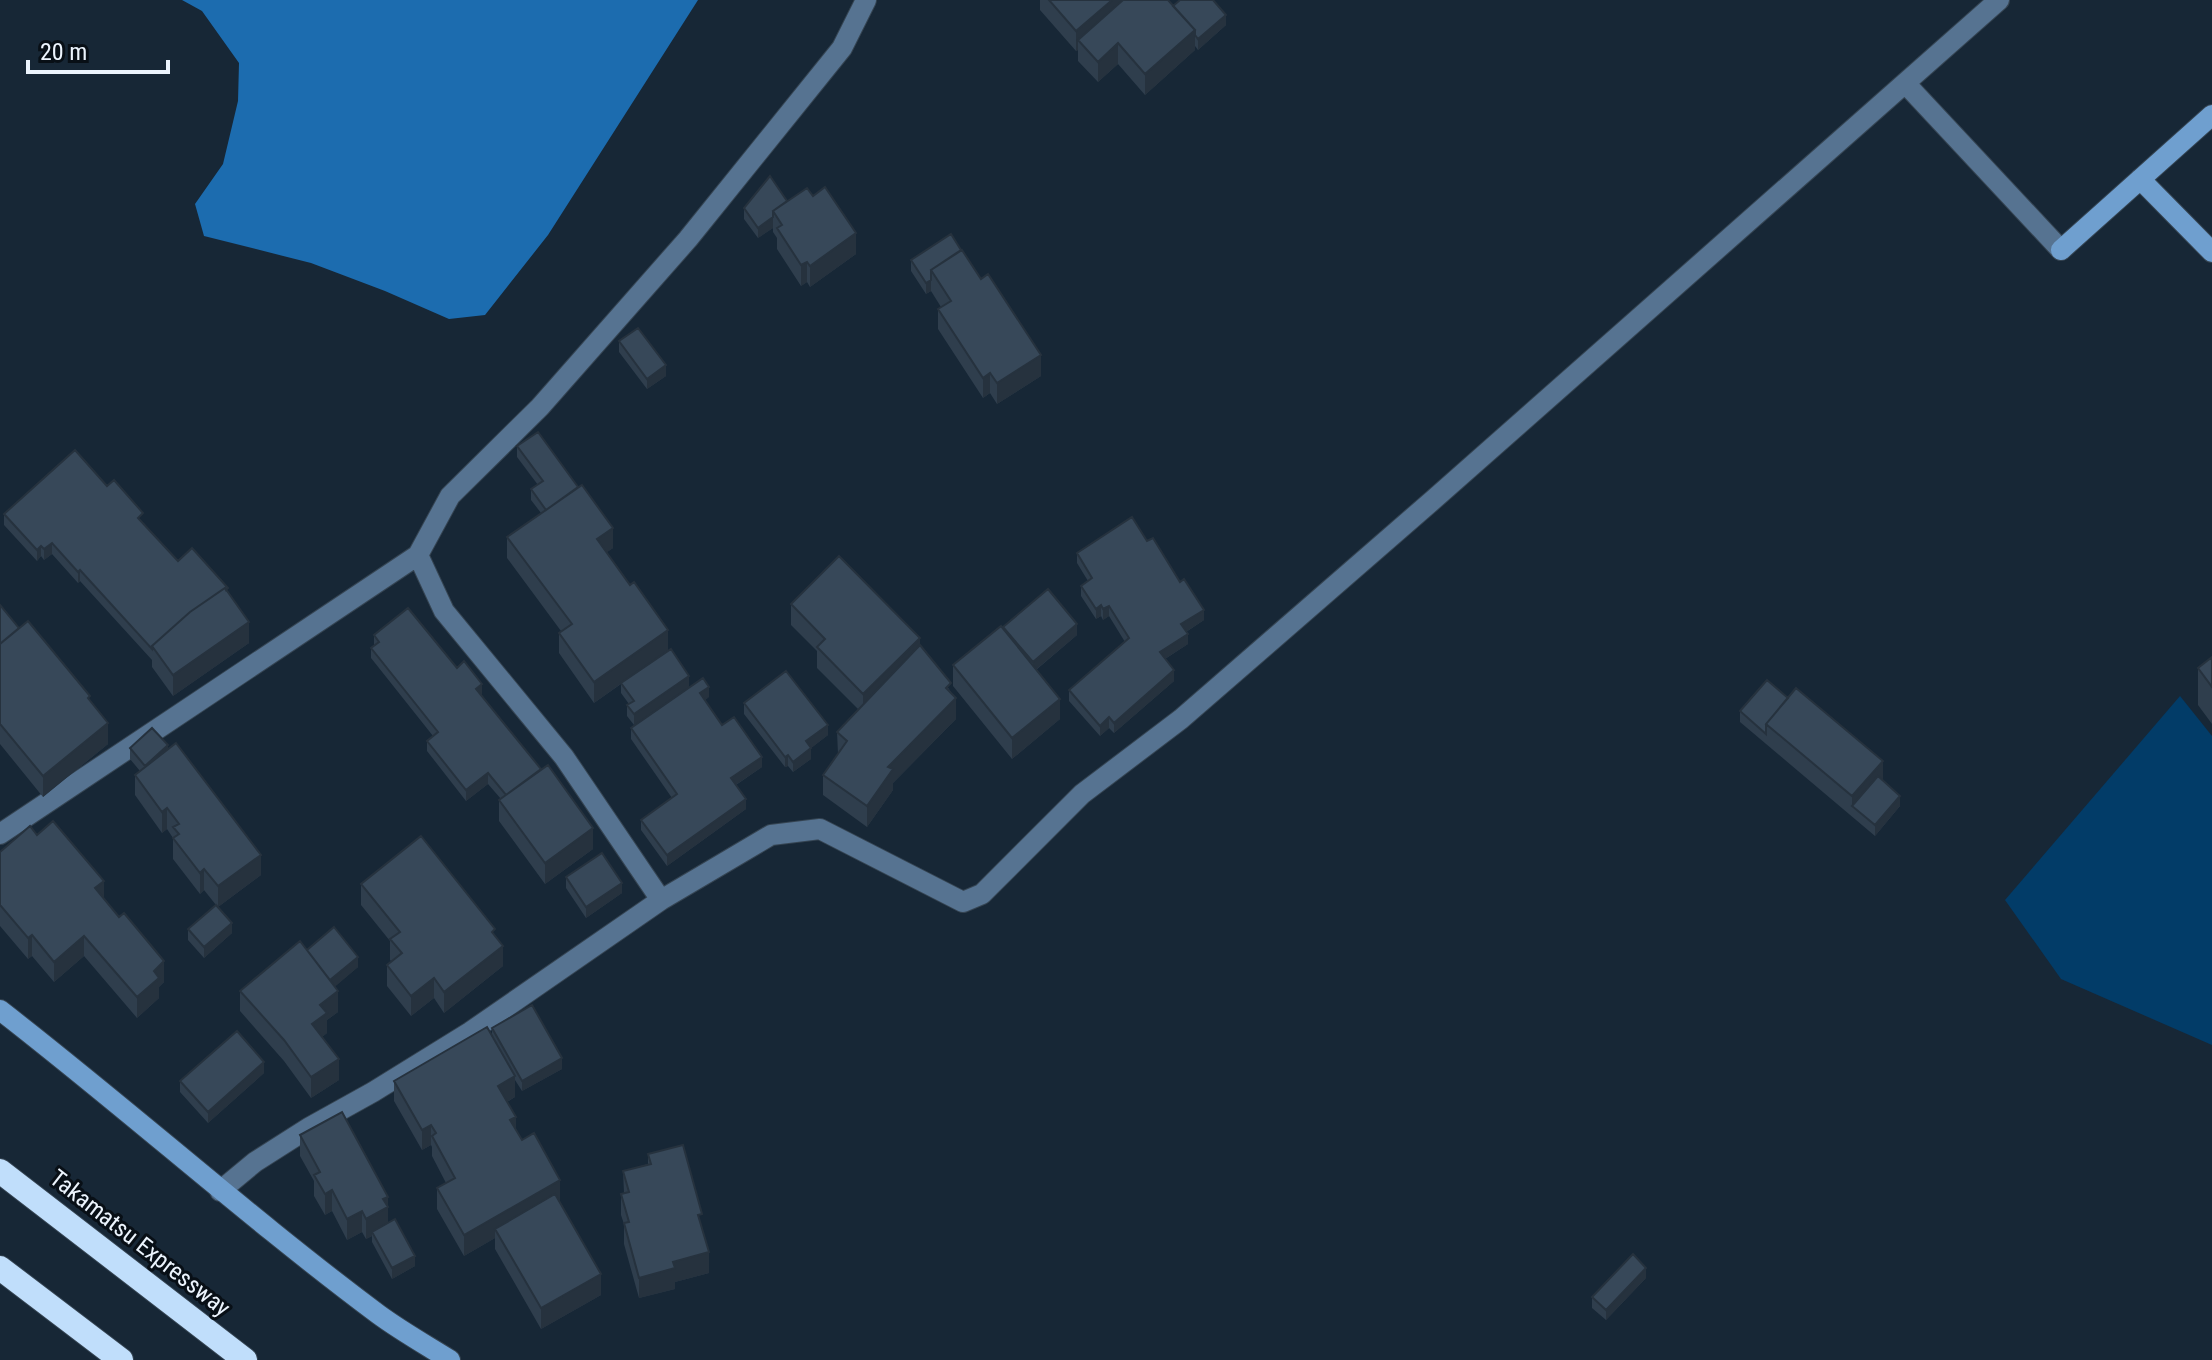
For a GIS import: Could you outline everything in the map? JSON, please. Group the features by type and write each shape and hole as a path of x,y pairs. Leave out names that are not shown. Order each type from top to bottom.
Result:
{"highway":[{"name":"Takamatsu Expressway","path":"0,1171 245,1360"},
{"path":"0,1268 121,1360"}],"street":[{"path":"0,834 418,555 450,496 540,407 688,239 842,48 866,0"},
{"path":"220,1191 255,1162 470,1032 661,900 771,835 820,829 963,902 982,894 1082,794 1181,719 1999,0"},
{"path":"1905,83 2061,250 2212,115"},
{"path":"2140,179 2212,252"},
{"path":"418,555 444,611 564,757 661,900"},
{"path":"0,1010 220,1191 381,1316 450,1360"}],"shaded area":[{"path":"182,0 698,0 548,235 485,315 449,319 311,263 204,236 195,204 223,164 238,101 239,63 202,11"},
{"path":"2180,696 2212,736 2212,1045 2061,979 2005,900"}],"building":[{"path":"1049,0 1110,0 1111,1 1076,31"},
{"path":"1123,0 1168,0 1195,30 1145,74 1118,43 1098,62 1078,40"},
{"path":"1180,0 1213,0 1226,15 1198,39 1195,30 1173,6"},
{"path":"770,176 787,201 758,228 744,208"},
{"path":"825,187 856,233 810,266 807,262 801,265 777,228 782,225 773,211 807,188 813,196"},
{"path":"951,234 961,250 931,270 931,280 926,283 911,260"},
{"path":"962,250 981,279 988,274 1041,355 997,383 990,373 983,378 938,309 951,301 931,270"},
{"path":"638,328 666,365 647,379 619,341"},
{"path":"538,432 578,487 546,510 531,489 543,481 517,446"},
{"path":"75,450 107,486 114,480 143,513 138,518 178,561 192,548 228,588 190,612 152,649 52,543 37,550 4,514"},
{"path":"582,485 613,528 597,539 630,585 634,582 668,630 594,682 559,633 572,624 507,537"},
{"path":"1132,517 1147,541 1153,538 1180,582 1184,579 1204,610 1181,624 1188,634 1160,652 1174,670 1114,723 1109,717 1100,726 1069,690 1129,638 1109,606 1103,609 1101,605 1096,609 1081,586 1092,578 1077,553"},
{"path":"839,556 920,638 863,694 817,647 825,639 791,604"},
{"path":"225,588 249,622 173,675 152,646 190,612"},
{"path":"1048,589 1077,624 1033,662 1003,627"},
{"path":"0,605 19,628 1,643 0,642"},
{"path":"408,608 457,668 464,661 482,684 476,689 541,769 506,795 488,773 466,790 427,741 438,732 371,648 379,642 374,635"},
{"path":"28,621 90,696 88,698 108,723 43,776 0,724 0,644"},
{"path":"1001,626 1060,699 1012,738 953,665"},
{"path":"920,645 951,683 946,688 956,698 888,767 893,769 867,806 823,775 847,741 837,732"},
{"path":"671,649 689,676 634,714 627,705 634,701 621,683"},
{"path":"2212,657 2212,687 2198,668"},
{"path":"786,671 828,725 806,741 811,748 793,762 788,755 785,757 744,703"},
{"path":"703,678 709,687 700,693 722,725 734,717 762,757 731,778 746,799 667,855 641,820 677,794 631,728"},
{"path":"1767,680 1788,698 1766,724 1766,734 1740,711"},
{"path":"1796,688 1883,761 1852,796 1766,724"},
{"path":"152,728 168,745 145,766 130,748"},
{"path":"176,743 261,855 218,886 204,869 200,873 173,838 179,834 173,827 179,824 167,808 162,812 135,775"},
{"path":"548,765 593,828 545,863 499,800"},
{"path":"1878,776 1900,796 1875,825 1852,806"},
{"path":"53,821 104,881 95,888 119,917 124,913 164,961 154,971 159,978 137,997 84,936 54,962 32,935 28,938 0,905 0,852 30,826 37,835"},
{"path":"421,836 495,929 492,932 503,946 444,992 434,978 411,996 387,965 402,953 390,939 400,932 361,884"},
{"path":"602,853 622,883 586,907 566,877"},
{"path":"216,905 232,923 204,947 188,929"},
{"path":"334,927 358,957 330,980 307,950"},
{"path":"300,941 338,991 320,1005 327,1013 312,1024 339,1059 311,1077 284,1040 240,991"},
{"path":"532,1005 562,1058 522,1081 492,1028"},
{"path":"487,1027 515,1076 498,1086 516,1117 510,1120 522,1140 534,1133 560,1180 464,1235 437,1188 455,1178 432,1136 436,1133 431,1125 422,1130 394,1081"},
{"path":"237,1031 264,1062 208,1112 180,1081"},
{"path":"342,1112 388,1197 383,1199 388,1207 366,1219 362,1211 347,1219 332,1190 325,1194 314,1175 320,1172 300,1135"},
{"path":"683,1145 709,1252 673,1262 675,1268 639,1278 624,1223 629,1222 621,1194 629,1192 623,1171 651,1164 648,1154"},
{"path":"555,1194 601,1274 541,1308 495,1229"},
{"path":"395,1219 415,1256 392,1268 372,1232"},
{"path":"1633,1254 1646,1268 1606,1310 1592,1297"}]}
